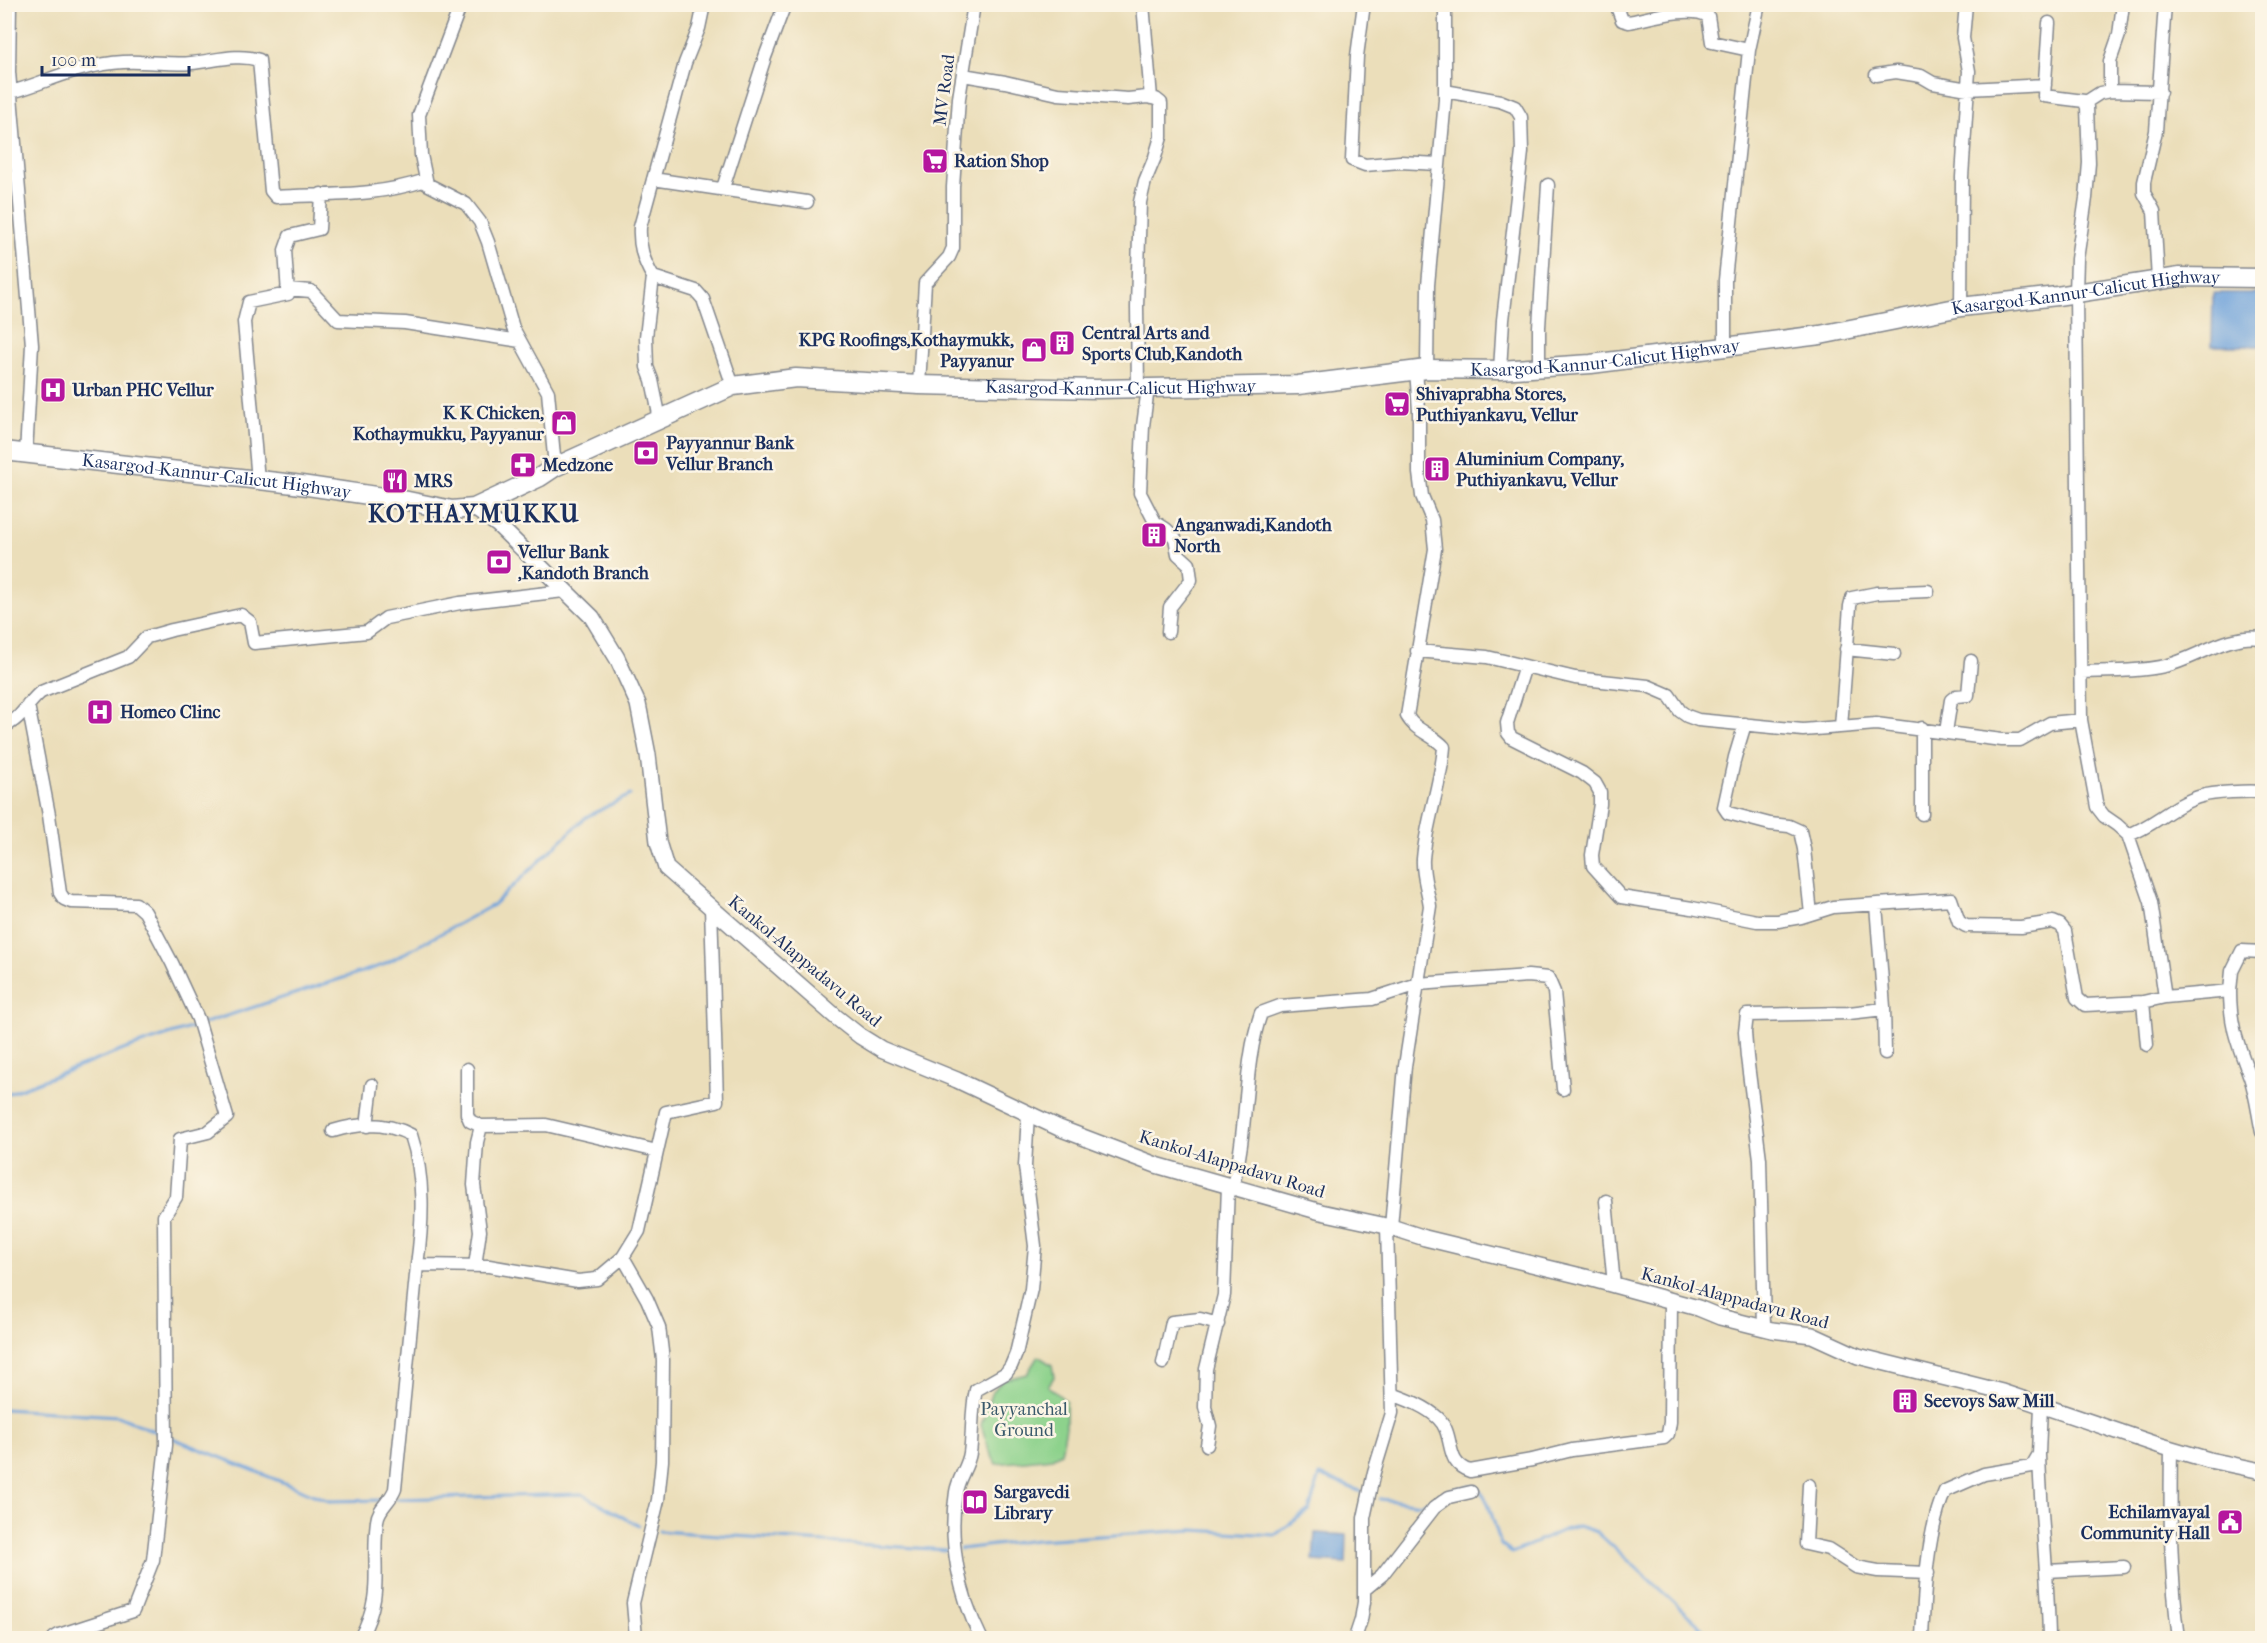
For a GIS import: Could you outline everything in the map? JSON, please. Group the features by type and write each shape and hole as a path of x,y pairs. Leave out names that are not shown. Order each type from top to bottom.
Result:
{"highway":[{"name":"Kasargod-Kannur-Calicut Highway","path":"4,451 258,480 403,500 452,510 474,508 540,477 555,467 733,386 796,378 919,385 1097,389 1299,385 1422,370 1500,370 1591,364 1820,335 1960,307 2076,293 2180,277 2262,278"}],"main road":[{"name":"Kankol-Alappadavu Road","path":"474,508 498,525 591,617 617,658 638,704 648,755 658,842 666,868 860,1036 881,1049 1005,1101 1073,1134 1156,1165 1322,1212 1389,1227 1425,1239 1515,1259 1614,1285 1698,1308 1720,1317 1764,1328 1812,1335 1858,1356 2002,1392 2172,1449 2209,1460 2262,1471"}],"street":[{"path":"10,4 11,92 32,345 26,454"},
{"path":"461,4 419,115 421,155 426,180 427,184 466,204 480,222 513,328 548,392 555,467"},
{"path":"660,419 652,380 646,367 646,337 653,277 645,264 639,239 640,227 685,63 699,28 702,4"},
{"path":"723,189 765,57 785,4"},
{"name":"MV Road","path":"919,385 925,283 949,257 953,248 953,187 959,98 974,4"},
{"path":"1143,4 1151,98"},
{"path":"1364,4 1357,56 1352,160 1365,165 1400,162 1439,164"},
{"path":"1355,1638 1361,1620 1365,1590 1364,1518 1374,1473 1392,1413 1388,1329 1389,1227 1405,1066 1410,1046 1430,906 1424,885 1423,860 1431,810 1443,764 1444,747 1438,740 1411,723 1407,716 1434,549 1432,520 1422,496 1419,473 1422,370 1445,92 1446,4"},
{"path":"1616,4 1622,20 1629,22 1700,11 1708,16 1712,42 1749,50"},
{"path":"1725,346 1725,280 1749,50 1759,4"},
{"path":"1960,307 1962,177 1969,71 1963,38 1966,4"},
{"path":"2110,91 2110,61 2119,35 2123,4"},
{"path":"2157,280 2154,211 2144,193 2144,182 2154,144 2160,92 2165,4"},
{"path":"2049,23 2044,96 2086,102 2100,93 2110,91 2160,92"},
{"path":"11,92 69,71 95,66 138,62 191,63 249,56 259,60 271,191 276,197 321,194 341,196 386,191 426,180"},
{"path":"1876,75 1896,72 1921,76 1933,83 1968,89 2044,85"},
{"path":"963,75 1058,94 1128,99 1151,98 1161,103 1161,137 1140,202 1137,307 1143,388 1140,493 1155,522 1175,538 1178,554 1189,564 1191,580 1170,607 1168,632"},
{"path":"1445,92 1500,101 1515,107 1521,117 1522,152 1503,320 1500,370"},
{"path":"2086,102 2089,163 2076,293 2081,720 2097,807 2104,816 2127,835 2151,902 2165,997"},
{"path":"653,179 807,202"},
{"path":"1539,367 1539,327 1548,185"},
{"path":"258,480 244,322 249,302 288,294 285,250 290,236 320,229 321,194"},
{"path":"653,277 696,291 703,299 733,386"},
{"path":"287,289 311,291 338,320 405,323 520,341"},
{"path":"4,726 20,715 32,698 41,692 128,657 147,637 172,630 241,615 250,622 254,643 367,632 386,618 460,603 564,591"},
{"path":"1841,727 1852,598 1877,593 1928,591"},
{"path":"2080,672 2166,666 2211,646 2255,637 2262,638"},
{"path":"1846,649 1894,654"},
{"path":"1417,651 1487,657 1575,678 1648,686 1669,695 1680,711 1698,720 1803,730 1876,724 1922,728 2002,740 2020,740 2050,723 2081,720"},
{"path":"1946,732 1951,700 1956,696 1968,695 1971,661"},
{"path":"1525,666 1507,723 1508,733 1512,738 1582,773 1595,783 1600,792 1600,804 1592,855 1593,866 1621,897 1757,921 1778,921 1833,907 1951,899 1959,922 1966,926 2021,927 2053,922 2060,925 2066,931 2077,998 2085,1005 2143,1002 2165,997 2230,991"},
{"path":"27,705 49,815 60,893 64,899 71,902 136,904 140,907 172,963 200,1024 227,1117 208,1132 180,1139 176,1197 164,1216 166,1437 153,1560 133,1611 54,1638"},
{"path":"1745,724 1724,807 1728,813 1770,824 1789,826 1800,831 1811,914"},
{"path":"1922,728 1922,814"},
{"path":"2127,835 2141,830 2175,808 2202,795 2262,792"},
{"path":"1876,905 1885,1053"},
{"path":"417,1265 489,1266 578,1281 597,1279 623,1257 639,1231 666,1112 717,1101 711,907"},
{"path":"2262,952 2242,951 2232,971 2230,991 2232,1026 2240,1056 2250,1078 2262,1132"},
{"path":"1207,1445 1210,1426 1205,1407 1206,1368 1224,1295 1230,1187 1244,1124 1255,1031 1261,1013 1289,1005 1372,999 1418,984 1528,976 1548,978 1554,992 1563,1089"},
{"path":"2143,1002 2147,1045"},
{"path":"1764,1328 1760,1159 1745,1032 1747,1015 1849,1013 1884,1009"},
{"path":"467,1069 467,1114 470,1121 481,1126 546,1125 657,1151"},
{"path":"367,1126 372,1085"},
{"path":"981,1638 967,1605 956,1560 954,1529 956,1491 970,1454 976,1390 1006,1373 1011,1366 1016,1354 1030,1289 1035,1246 1025,1166 1028,1114"},
{"path":"333,1131 349,1126 398,1129 411,1135 420,1170 421,1213 417,1265 393,1495 383,1507 376,1522 376,1597 360,1638"},
{"path":"474,1266 480,1231 474,1185 477,1142 481,1126"},
{"path":"1606,1201 1614,1285"},
{"path":"623,1257 647,1299 659,1327 663,1360 662,1461 658,1500 633,1604 636,1638"},
{"path":"1392,1394 1415,1403 1439,1418 1446,1430 1452,1458 1462,1469 1470,1471 1572,1450 1664,1438 1668,1434 1670,1422 1671,1301"},
{"path":"1163,1363 1172,1322 1200,1319 1218,1324"},
{"path":"2041,1406 2039,1454 2049,1638"},
{"path":"2172,1449 2169,1529 2171,1576 2179,1638"},
{"path":"1922,1638 1936,1509 1945,1491 1984,1474 2032,1466 2039,1454"},
{"path":"1809,1485 1806,1544 1828,1550 1856,1567 1878,1571 1928,1573"},
{"path":"1365,1590 1382,1575 1434,1508 1449,1497 1471,1492"},
{"path":"2047,1570 2124,1567"}],"green space":[{"name":"Payyanchal Ground","path":"1038,1356 1052,1365 1054,1377 1048,1386 1066,1401 1066,1427 1061,1453 1052,1458 996,1464 981,1425 991,1394 1002,1380 1027,1374"}],"water":[{"path":"2213,293 2262,293 2262,346 2212,346"},
{"path":"1315,1533 1347,1535 1346,1563 1313,1561"}],"waterway":[{"path":"202,1024 383,965 493,905 586,817 630,795"},
{"path":"4,1095 126,1049 196,1026"},
{"path":"4,1409 118,1416 161,1434"},
{"path":"170,1437 329,1501 385,1500"},
{"path":"960,1549 1037,1540 1193,1530 1275,1535 1309,1510 1320,1475 1362,1492"},
{"path":"1380,1499 1422,1504 1453,1489 1477,1486 1488,1503 1501,1545 1512,1553 1578,1526 1597,1532 1711,1638"},
{"path":"395,1499 582,1494 639,1526"},
{"path":"659,1531 947,1550"}],"place":[{"name":"Ration Shop","path":"935,161"},
{"name":"Central Arts and Sports Club,Kandoth","path":"1062,343"},
{"name":"KPG Roofings,Kothaymukk, Payyanur","path":"1034,350"},
{"name":"Urban PHC Vellur","path":"53,390"},
{"name":"Shivaprabha Stores, Puthiyankavu, Vellur","path":"1397,404"},
{"name":"K K Chicken, Kothaymukku, Payyanur","path":"564,423"},
{"name":"Payyannur Bank Vellur Branch","path":"646,453"},
{"name":"Medzone","path":"523,465"},
{"name":"Aluminium Company, Puthiyankavu, Vellur","path":"1437,469"},
{"name":"MRS","path":"395,481"},
{"name":"Anganwadi,Kandoth North","path":"1154,535"},
{"name":"Vellur Bank ,Kandoth Branch","path":"499,562"},
{"name":"Homeo Clinc","path":"100,712"},
{"name":"Seevoys Saw Mill","path":"1905,1401"},
{"name":"Sargavedi Library","path":"975,1502"},
{"name":"Echilamvayal Community Hall","path":"2230,1522"}],"district":[{"name":"KOTHAYMUKKU","path":"474,514"}]}
